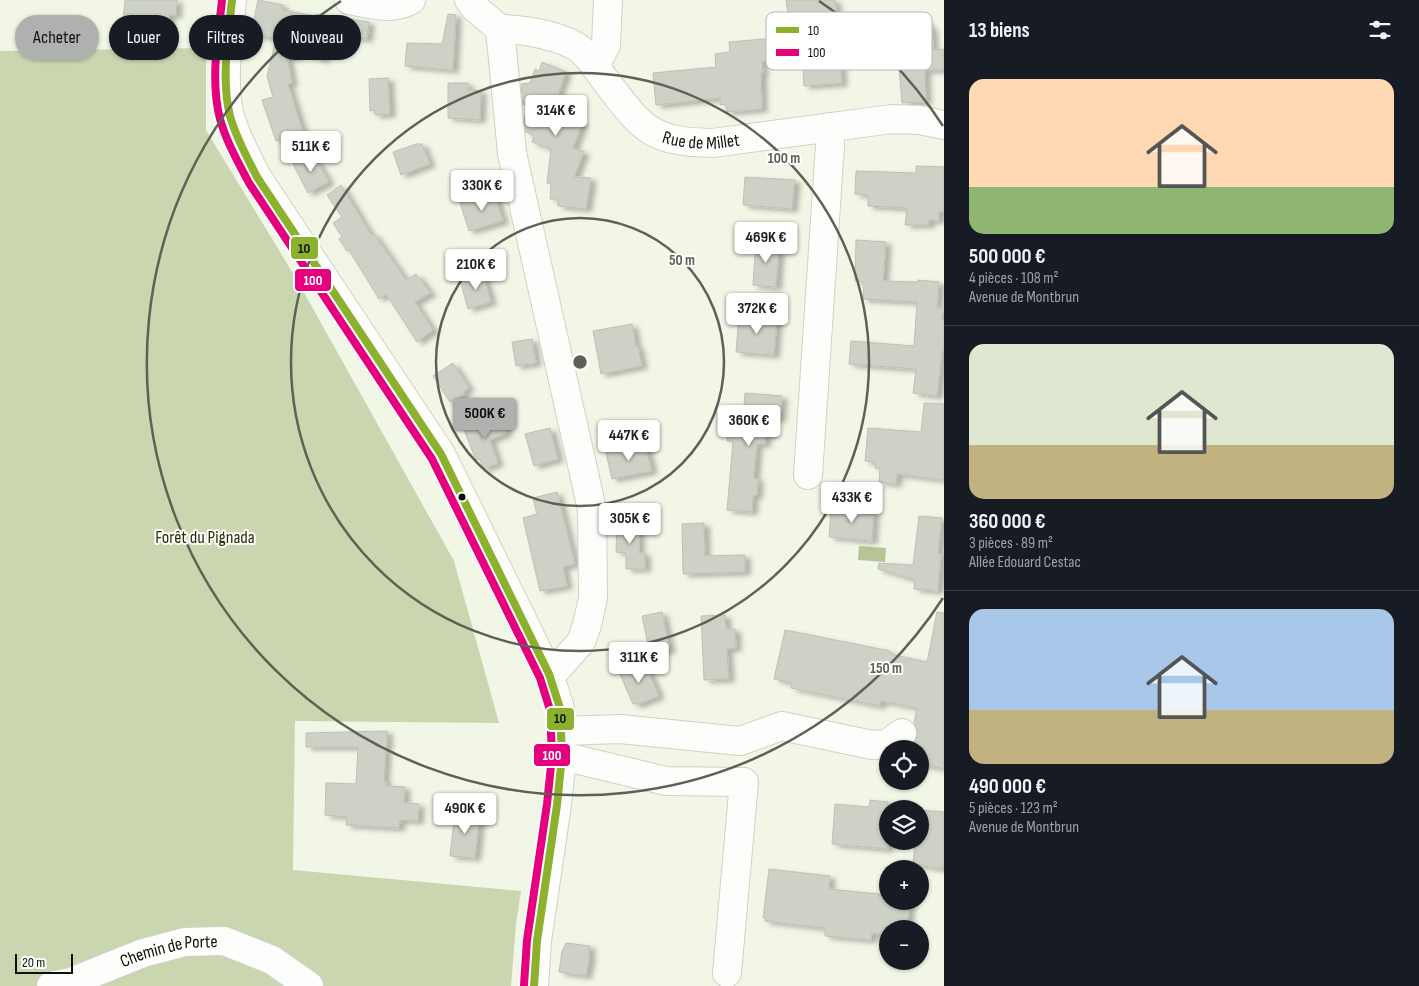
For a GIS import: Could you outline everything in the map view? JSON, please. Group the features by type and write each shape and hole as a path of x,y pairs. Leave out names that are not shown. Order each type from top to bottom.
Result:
{"street":[{"path":"232,0 226,84 230,115 238,139 257,177 393,379 441,454 549,674 560,708 562,744 557,805 537,941 534,986"},
{"path":"349,0 383,6 401,5 411,0"},
{"path":"469,0 476,9 500,29 512,153 592,509 593,598 587,624 581,642 556,670 549,674"},
{"path":"595,66 606,45 608,0"},
{"name":"Rue de Millet","path":"500,29 532,31 558,39 580,49 629,112 646,129 666,138 689,142 713,143 892,119 920,120 944,125"},
{"path":"808,475 830,127"},
{"path":"562,744 620,729 740,740 782,726 872,745 887,744 902,732"},
{"path":"562,744 666,782 744,782 726,973"},
{"name":"Chemin de Porte","path":"51,986 70,982 143,954 185,942 224,941 272,960 309,986"}],"green space":[{"name":"Forêt du Pignada","path":"179,48 189,48 189,60 206,60 206,130 297,280 454,561 499,723 295,721 293,870 521,891 516,924 511,986 0,986 0,51 15,51 15,60 99,60 99,50 109,49 109,60 179,60"}],"shaded area":[{"path":"859,546 886,548 885,562 858,560"}],"building":[{"path":"125,0 177,0 176,15 124,15"},
{"path":"258,0 283,5 282,10 310,15 273,15 273,38 263,36 263,15 255,15"},
{"path":"786,0 835,0 836,12 788,12"},
{"path":"448,14 456,15 453,70 405,66 407,43 442,44"},
{"path":"361,21 369,22 367,39 361,38"},
{"path":"932,29 933,50 944,49 944,70 932,70"},
{"path":"766,39 766,61 762,61 763,73 761,73 762,109 727,112 726,104 720,105 720,98 656,105 653,73 716,67 715,54 730,52 729,42"},
{"path":"273,51 273,60 288,60 292,83 288,84 303,132 276,141 262,100 273,97 267,76"},
{"path":"542,62 566,72 555,104 558,106 556,112 583,122 573,148 584,152 574,177 591,178 586,209 558,206 558,199 550,199 551,184 547,183 551,149 532,142 534,135 526,132 524,119 530,105 523,105 521,84 530,83 535,69 539,71"},
{"path":"803,70 841,70 842,83 804,86"},
{"path":"899,70 925,70 926,102 902,103"},
{"path":"388,78 390,114 376,115 373,110 370,111 369,79"},
{"path":"448,83 468,83 468,90 481,91 480,120 448,118"},
{"path":"416,144 422,144 430,164 401,175 393,152"},
{"path":"313,154 329,182 308,193 293,164"},
{"path":"916,166 944,167 944,212 939,212 939,221 929,220 929,225 905,225 907,208 868,206 868,195 855,194 856,171 916,173"},
{"path":"745,177 795,180 792,209 743,205"},
{"path":"341,185 371,235 374,234 406,280 416,274 431,293 415,302 433,330 417,342 386,294 379,299 349,250 347,251 339,239 342,237 333,223 342,217 327,195"},
{"path":"494,192 503,221 469,231 460,203"},
{"path":"756,239 773,241 773,248 779,249 776,287 753,285"},
{"path":"856,240 886,242 883,281 918,282 918,280 939,282 937,308 943,308 944,339 937,396 913,393 916,369 849,364 851,341 914,346 917,302 863,299 864,282 855,281"},
{"path":"483,273 491,302 468,309 460,280"},
{"path":"739,315 777,318 774,355 736,352"},
{"path":"632,324 642,366 601,374 593,331"},
{"path":"532,339 536,363 516,366 512,342"},
{"path":"453,363 469,388 463,392 465,394 450,402 433,376"},
{"path":"745,393 782,396 780,419 771,418 770,434 766,434 765,444 757,444 754,478 758,479 757,495 753,496 752,512 727,510 733,442 727,441 729,419 743,420"},
{"path":"924,403 944,404 944,480 897,474 896,484 879,482 880,469 875,468 875,462 865,461 868,428 921,432"},
{"path":"500,415 507,433 490,440 498,463 483,469 480,459 476,460 464,430"},
{"path":"550,428 558,459 534,466 525,434"},
{"path":"645,444 652,471 612,479 606,453"},
{"path":"557,492 575,564 563,567 567,586 540,591 523,518 537,514 533,498"},
{"path":"831,508 874,511 872,541 829,537"},
{"path":"919,516 942,518 938,553 941,554 938,591 914,589 915,580 878,569 879,563 913,565"},
{"path":"617,523 639,524 639,553 645,553 645,569 626,569 626,553 616,552"},
{"path":"704,523 705,556 745,555 745,572 683,574 682,524"},
{"path":"662,612 670,650 650,654 642,616"},
{"path":"937,612 944,613 944,769 929,766 929,740 915,740 917,731 914,723 917,708 881,701 880,706 835,697 791,688 792,683 774,679 785,630 890,651 890,654 927,662"},
{"path":"725,615 726,629 735,629 736,648 727,649 729,679 704,680 701,616"},
{"path":"644,661 659,696 639,704 633,704 619,672"},
{"path":"387,731 384,782 387,782 386,786 405,787 404,803 419,804 418,821 400,820 399,828 346,825 347,817 325,815 326,783 356,784 358,747 306,747 306,733"},
{"path":"870,800 879,801 879,848 832,844 835,804 869,807"},
{"path":"455,811 480,814 475,858 450,856"},
{"path":"929,811 944,812 944,867 942,869 929,867 929,860 913,860 914,850 929,850"},
{"path":"769,869 830,876 829,889 879,894 879,910 909,910 908,920 879,920 879,934 872,933 871,940 825,936 825,928 765,921 765,918 763,918"},
{"path":"566,943 590,946 586,976 559,972 562,951"}],"transit line":[{"name":"100","path":"222,0 215,74 220,119 229,143 249,183 432,459 540,678 550,710 552,756 547,804 527,940 524,985"},
{"name":"10","path":"232,0 226,58 226,88 227,102 235,132 257,177 441,454 549,674 560,708 562,756 557,805 537,941 534,986"}]}
